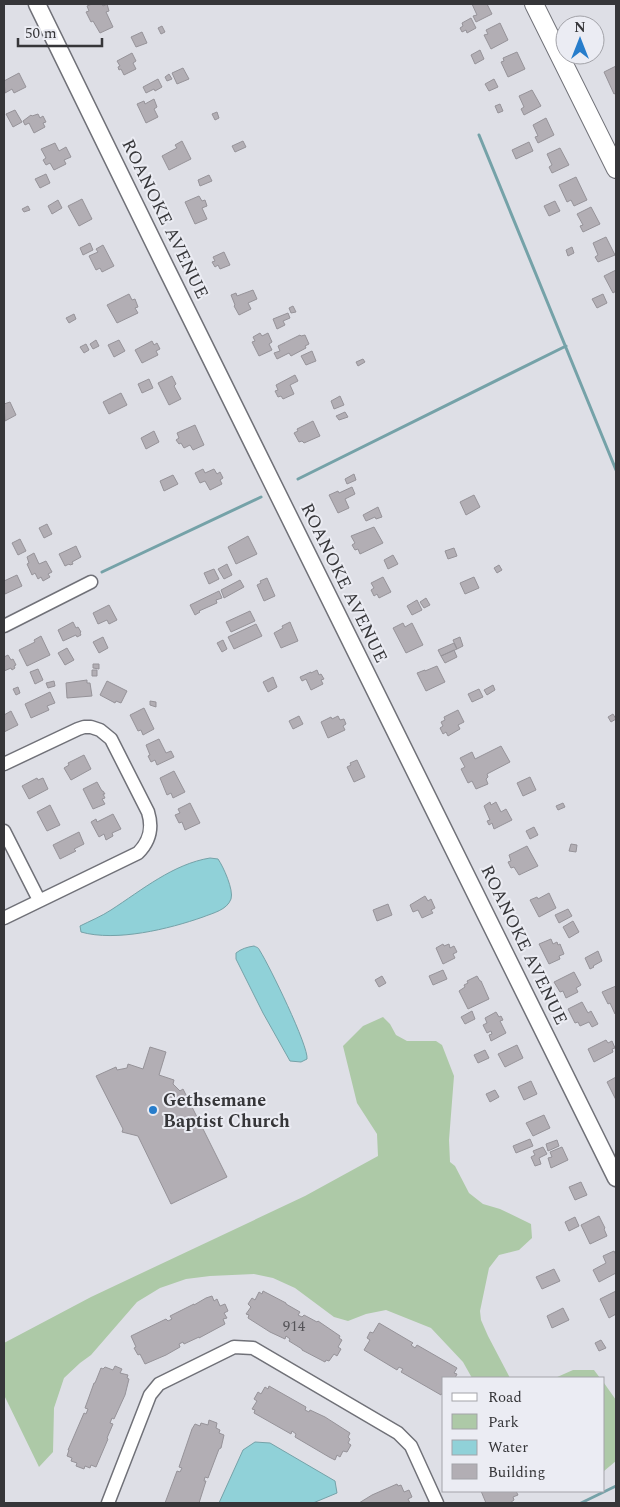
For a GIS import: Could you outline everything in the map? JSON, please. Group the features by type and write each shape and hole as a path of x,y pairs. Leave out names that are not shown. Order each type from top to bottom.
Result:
{"main road":[{"path":"534,4 616,169"}],"street":[{"name":"ROANOKE AVENUE","path":"37,4 616,1178"},
{"path":"4,626 91,582"},
{"path":"4,764 78,728 84,726 100,730 111,739 148,812 150,821 148,840 138,853 4,918"},
{"path":"4,831 39,900"},
{"path":"108,1503 150,1395 159,1384 234,1347 253,1348 398,1433 411,1446 437,1503"}],"green space":[{"path":"383,1017 390,1024 396,1035 407,1041 436,1041 442,1045 454,1076 449,1140 450,1162 455,1166 469,1193 483,1204 500,1209 531,1224 532,1238 519,1250 499,1255 489,1268 480,1311 481,1320 488,1336 509,1377 471,1377 463,1362 431,1328 386,1310 366,1314 348,1321 334,1317 295,1288 273,1278 254,1274 186,1279 160,1288 137,1302 91,1355 64,1378 54,1408 53,1452 39,1467 4,1395 4,1343 91,1297 305,1196 378,1156 377,1134 357,1103 343,1046 363,1026"},
{"path":"573,1370 594,1370 599,1377 557,1377"},
{"path":"605,1384 616,1400 616,1461 605,1470"}],"water":[{"path":"210,858 218,859 230,884 231,899 223,908 189,921 142,933 110,936 81,932 80,926 107,912 158,879 183,866"},
{"path":"254,946 258,948 265,959 302,1039 307,1059 301,1062 290,1061 236,959 236,953 244,948"},
{"path":"255,1442 270,1443 335,1481 337,1493 313,1503 219,1503 243,1450"}],"building":[{"path":"102,4 103,6 107,4 109,11 106,12 113,27 100,33 86,12 89,11 87,6"},
{"path":"472,4 487,4 492,14 476,22 473,16 477,15"},
{"path":"471,18 476,28 467,33 466,30 462,32 460,28 463,26 462,23"},
{"path":"500,23 508,40 491,49 484,35 488,34 486,30"},
{"path":"162,26 165,32 161,34 158,28"},
{"path":"142,32 147,43 136,47 131,37"},
{"path":"480,50 484,59 475,64 471,55"},
{"path":"517,52 525,69 508,77 501,62 504,61 503,58"},
{"path":"132,53 136,61 133,63 136,69 124,75 121,69 119,70 118,67 120,66 117,61"},
{"path":"616,66 616,93 614,94 604,72"},
{"path":"183,68 189,79 177,84 172,73"},
{"path":"19,73 26,87 14,93 12,89 5,93 4,81"},
{"path":"169,74 172,79 167,81 165,77"},
{"path":"158,79 162,87 146,93 143,87"},
{"path":"494,79 498,87 489,91 485,84"},
{"path":"532,90 541,106 524,115 521,109 524,107 519,96"},
{"path":"154,99 157,107 154,109 158,117 146,123 137,104 144,101 145,104"},
{"path":"500,104 503,111 498,113 495,106"},
{"path":"15,110 22,122 13,127 6,114"},
{"path":"217,112 219,118 215,120 212,114"},
{"path":"38,114 40,118 43,116 46,122 43,123 45,127 34,133 29,123 25,125 23,121 31,115"},
{"path":"546,118 554,135 538,143 535,137 538,136 533,125"},
{"path":"182,141 191,159 169,170 162,156 177,148 175,145"},
{"path":"243,141 246,147 235,152 232,146"},
{"path":"529,142 533,151 516,159 512,150"},
{"path":"55,143 59,151 66,147 71,157 64,160 66,164 54,170 50,163 46,165 43,160 46,158 41,149"},
{"path":"560,148 569,165 552,173 549,167 552,165 547,154"},
{"path":"46,174 50,183 40,188 35,179"},
{"path":"209,175 212,181 200,186 198,180"},
{"path":"576,177 587,200 574,206 571,200 567,202 559,185"},
{"path":"199,196 202,201 205,200 207,206 202,208 207,219 195,224 185,202"},
{"path":"82,199 92,219 79,226 68,206"},
{"path":"58,200 62,208 52,214 48,206"},
{"path":"555,201 560,211 549,216 544,206"},
{"path":"28,206 30,210 24,212 22,209"},
{"path":"591,207 600,224 583,232 580,226 583,225 577,214"},
{"path":"606,237 615,255 598,262 595,257 598,255 593,243"},
{"path":"90,243 93,250 83,255 80,248"},
{"path":"103,245 114,266 102,272 100,268 96,270 89,256 98,252 96,249"},
{"path":"572,247 574,253 568,256 566,250"},
{"path":"224,252 230,265 220,269 218,265 215,267 212,262 215,261 213,257"},
{"path":"616,270 616,291 613,293 604,276"},
{"path":"253,290 257,299 248,303 251,309 239,315 231,295 236,293 237,296"},
{"path":"129,294 132,300 135,299 138,307 135,308 138,313 117,323 107,305"},
{"path":"603,294 607,303 597,308 592,299"},
{"path":"293,306 296,312 291,313 289,308"},
{"path":"288,313 290,318 283,321 285,325 277,329 273,319"},
{"path":"74,314 76,319 69,323 66,318"},
{"path":"260,333 262,336 268,333 272,342 269,344 272,350 259,356 252,342 255,341 253,337"},
{"path":"300,335 305,335 309,344 305,346 306,348 291,356 289,353 277,359 274,353 280,351 278,346"},
{"path":"96,340 99,346 93,349 90,344"},
{"path":"119,340 125,351 114,357 108,345"},
{"path":"152,341 154,345 157,343 160,349 156,351 158,355 142,363 135,350"},
{"path":"86,344 89,350 84,353 80,347"},
{"path":"312,351 316,361 306,365 301,356"},
{"path":"363,359 365,362 358,366 356,362"},
{"path":"295,375 298,381 290,385 294,394 283,399 281,396 278,397 275,391 278,390 276,385"},
{"path":"172,376 176,384 174,386 181,399 169,405 158,383"},
{"path":"149,379 153,388 142,393 138,384"},
{"path":"121,393 127,405 109,414 103,402"},
{"path":"340,396 344,405 334,409 331,401"},
{"path":"10,402 16,415 5,421 4,404"},
{"path":"345,412 348,417 339,420 336,416"},
{"path":"313,421 320,436 304,443 302,441 299,442 294,433 298,431 297,429"},
{"path":"195,425 204,445 193,450 190,445 184,448 176,440 179,438 177,433"},
{"path":"154,431 159,442 146,449 141,438"},
{"path":"203,469 205,473 214,469 217,474 220,472 223,478 220,480 222,484 210,490 205,481 200,483 195,473"},
{"path":"354,474 356,480 347,484 345,479"},
{"path":"173,475 178,484 164,491 160,481"},
{"path":"352,487 355,494 345,499 349,508 338,513 329,495"},
{"path":"474,495 480,507 466,515 460,502"},
{"path":"378,507 382,517 376,519 375,517 366,521 363,515"},
{"path":"47,524 52,534 44,538 39,528"},
{"path":"374,527 383,543 360,554 358,549 355,550 352,545 355,543 351,536"},
{"path":"248,536 257,554 236,564 228,547"},
{"path":"20,539 26,551 18,555 12,543"},
{"path":"76,546 81,557 72,562 73,564 65,566 59,554"},
{"path":"454,548 457,556 448,559 445,551"},
{"path":"34,553 39,564 46,561 52,572 48,574 50,577 43,581 41,577 38,579 35,573 32,575 27,564 29,563 27,557"},
{"path":"393,555 398,564 388,569 384,560"},
{"path":"227,564 232,575 224,579 218,569"},
{"path":"499,565 502,570 497,573 494,568"},
{"path":"214,569 219,579 209,584 204,573"},
{"path":"17,575 22,586 5,594 4,581"},
{"path":"383,577 391,592 379,598 377,594 374,596 371,590 374,588 371,583"},
{"path":"474,577 479,588 465,594 460,583"},
{"path":"267,578 275,596 264,601 257,585 261,583 260,581"},
{"path":"240,580 244,587 224,598 221,590"},
{"path":"219,591 222,598 216,600 217,603 199,611 195,615 190,605"},
{"path":"426,598 430,605 424,608 420,602"},
{"path":"417,600 422,610 412,615 407,606"},
{"path":"109,605 117,620 109,624 107,620 98,624 93,613"},
{"path":"250,611 255,621 231,632 226,622"},
{"path":"73,622 76,628 78,627 81,635 77,637 76,635 63,641 58,630"},
{"path":"290,622 298,641 281,648 274,633"},
{"path":"403,623 405,627 412,623 423,645 406,653 393,628"},
{"path":"256,624 262,636 234,649 228,637"},
{"path":"41,636 50,655 27,666 19,650 35,642 34,640"},
{"path":"103,637 108,648 99,653 93,642"},
{"path":"460,637 463,646 457,649 453,640"},
{"path":"223,640 227,649 222,652 217,643"},
{"path":"454,643 457,649 441,656 438,650"},
{"path":"67,648 74,660 65,665 58,653"},
{"path":"454,650 457,657 445,663 441,656"},
{"path":"8,655 16,665 12,670 11,668 4,671 4,657"},
{"path":"93,664 99,664 99,669 93,668"},
{"path":"437,666 445,682 426,691 417,673"},
{"path":"38,669 43,680 35,684 30,672"},
{"path":"92,670 97,670 97,676 92,676"},
{"path":"317,670 324,679 321,680 323,684 311,690 306,679 302,681 300,677"},
{"path":"273,677 277,687 268,692 263,682"},
{"path":"87,680 87,683 90,683 92,696 67,698 66,683"},
{"path":"54,681 55,686 48,688 46,683"},
{"path":"107,681 127,691 121,703 116,701 115,703 100,695"},
{"path":"493,685 495,690 487,695 484,690"},
{"path":"18,687 20,693 16,695 13,689"},
{"path":"479,689 483,697 472,702 468,694"},
{"path":"50,692 55,703 47,706 49,710 31,718 25,704"},
{"path":"150,701 156,702 156,707 150,705"},
{"path":"144,708 154,729 143,735 141,730 138,731 130,715"},
{"path":"458,710 464,722 458,725 460,729 448,736 446,732 443,734 440,728 443,726 441,722 445,720 444,717"},
{"path":"11,711 18,725 4,732 4,715"},
{"path":"613,714 616,719 611,722 608,717"},
{"path":"299,716 303,724 293,729 289,721"},
{"path":"338,716 340,720 344,719 346,724 343,726 345,730 328,738 321,722"},
{"path":"159,739 166,753 171,751 174,757 157,765 155,760 151,762 146,745"},
{"path":"501,746 510,762 487,774 488,784 476,789 472,781 468,783 461,769 465,767 460,758 472,752 475,759"},
{"path":"84,755 91,769 71,780 64,768 69,765 68,763"},
{"path":"357,760 365,777 354,782 347,767 351,765 350,763"},
{"path":"174,771 185,792 173,798 171,793 167,795 160,778"},
{"path":"530,777 536,790 523,796 517,783"},
{"path":"37,778 38,780 43,778 48,789 29,799 22,786"},
{"path":"97,782 105,794 103,794 105,798 102,799 105,804 93,809 83,789"},
{"path":"490,802 491,805 496,802 501,812 506,809 512,820 494,829 492,823 489,825 487,821 490,820 484,806"},
{"path":"190,803 200,823 185,830 182,822 179,823 175,815 180,813 178,809"},
{"path":"563,803 565,807 558,810 556,806"},
{"path":"50,805 60,825 47,831 37,812"},
{"path":"113,814 121,829 112,833 113,836 106,840 104,834 99,837 91,822 96,819 97,822"},
{"path":"534,827 538,835 530,839 526,831"},
{"path":"79,832 84,844 74,849 76,851 60,859 53,845"},
{"path":"571,844 577,845 576,852 569,851"},
{"path":"527,846 538,866 519,875 514,867 511,868 508,862 511,861 509,855"},
{"path":"549,893 556,908 539,917 530,900 537,897 538,899"},
{"path":"425,896 428,901 431,899 435,908 431,910 433,913 422,918 418,910 413,912 410,905"},
{"path":"388,904 392,915 377,921 373,910"},
{"path":"568,909 572,916 559,923 555,915"},
{"path":"573,921 579,932 569,938 563,927"},
{"path":"551,939 553,944 557,942 558,945 560,944 564,954 559,956 560,959 549,964 539,944"},
{"path":"443,944 444,946 449,944 450,948 454,946 457,952 453,954 455,958 443,964 436,948"},
{"path":"598,951 602,961 590,969 585,958"},
{"path":"443,970 447,979 433,985 429,976"},
{"path":"574,972 581,985 576,988 578,992 566,998 563,991 560,992 554,982"},
{"path":"382,976 386,983 379,987 375,980"},
{"path":"477,976 489,999 468,1009 459,991 465,987 464,985 468,983 467,981"},
{"path":"616,986 616,1013 615,1014 602,992"},
{"path":"582,1002 588,1013 591,1011 598,1024 592,1027 589,1022 580,1026 578,1022 575,1023 568,1009"},
{"path":"472,1011 475,1019 465,1024 461,1017"},
{"path":"496,1012 503,1020 500,1021 506,1033 491,1041 489,1035 492,1034 491,1031 487,1033 483,1025 487,1023 485,1018"},
{"path":"606,1040 608,1043 612,1041 615,1048 612,1049 613,1052 594,1062 588,1049"},
{"path":"517,1045 523,1058 505,1067 498,1054"},
{"name":"Gethsemane Baptist Church","path":"150,1047 166,1052 159,1075 174,1080 173,1084 180,1091 183,1089 227,1177 171,1204 138,1136 122,1132 123,1129 96,1076 116,1067 117,1070 127,1068 128,1064 143,1069"},
{"path":"485,1050 489,1058 478,1063 474,1055"},
{"path":"616,1077 616,1100 607,1082"},
{"path":"531,1081 537,1094 524,1100 518,1087"},
{"path":"495,1090 499,1097 490,1102 486,1094"},
{"path":"544,1115 550,1128 533,1136 526,1123"},
{"path":"530,1139 533,1146 516,1153 513,1146"},
{"path":"557,1140 559,1146 548,1151 546,1144"},
{"path":"543,1147 547,1154 539,1158 541,1164 535,1166 531,1157 535,1155 533,1151"},
{"path":"562,1147 568,1160 551,1168 548,1158 552,1157 550,1152"},
{"path":"581,1182 587,1195 575,1200 569,1187"},
{"path":"599,1216 607,1236 590,1244 581,1225"},
{"path":"575,1217 579,1226 569,1231 565,1222"},
{"path":"614,1251 616,1255 616,1273 599,1282 593,1270 606,1263 603,1256"},
{"path":"554,1269 560,1281 542,1289 536,1277"},
{"path":"263,1291 300,1312 298,1315 302,1317 304,1315 318,1321 340,1336 339,1338 342,1340 338,1347 341,1349 337,1356 334,1354 329,1361 326,1360 325,1362 302,1350 289,1341 290,1339 286,1336 285,1339 270,1332 248,1318 249,1315 246,1314 251,1307 248,1304 252,1298 255,1300 259,1292 262,1294"},
{"path":"616,1291 616,1314 609,1318 600,1299"},
{"path":"212,1296 214,1301 217,1299 220,1306 225,1304 228,1311 224,1313 227,1318 223,1319 225,1324 199,1338 179,1344 180,1347 145,1364 140,1354 138,1355 134,1348 136,1347 131,1336 166,1319 168,1321 172,1319 170,1316"},
{"path":"563,1308 569,1320 552,1328 547,1316"},
{"path":"379,1323 413,1343 411,1345 415,1348 417,1345 457,1368 454,1373 457,1374 456,1377 442,1377 441,1395 401,1372 403,1369 399,1367 397,1370 364,1350 370,1340 367,1338 370,1332 373,1333"},
{"path":"601,1340 606,1348 599,1351 595,1343"},
{"path":"115,1366 122,1369 120,1373 128,1375 127,1378 129,1379 125,1395 114,1419 112,1418 110,1423 113,1424 96,1467 91,1465 90,1468 85,1466 84,1469 76,1466 77,1463 71,1461 72,1458 67,1456 68,1450 84,1413 86,1414 88,1409 85,1408 101,1368 105,1367 113,1370"},
{"path":"269,1386 306,1407 305,1410 309,1412 310,1410 325,1417 350,1433 348,1443 351,1445 347,1452 343,1451 340,1457 337,1455 335,1460 295,1437 296,1434 292,1431 291,1434 254,1413 255,1410 252,1409 257,1401 254,1399 258,1392 261,1394 265,1387 268,1389"},
{"path":"209,1420 217,1423 216,1428 220,1430 219,1433 224,1435 221,1448 208,1478 205,1477 204,1481 206,1481 199,1503 165,1503 177,1471 180,1472 182,1468 179,1467 192,1429 195,1424 200,1426 201,1423 208,1425"},
{"path":"397,1484 398,1486 401,1485 404,1492 409,1490 412,1497 408,1499 410,1503 359,1503 372,1495"},
{"path":"481,1492 516,1492 518,1495 513,1497 514,1500 510,1503 486,1503"}],"waterway":[{"path":"479,135 616,470"},
{"path":"298,479 566,346"},
{"path":"102,572 261,497"},
{"path":"605,1491 616,1486"},
{"path":"581,1503 604,1492"}],"place":[{"name":"Gethsemane Baptist Church","path":"153,1110"}]}
